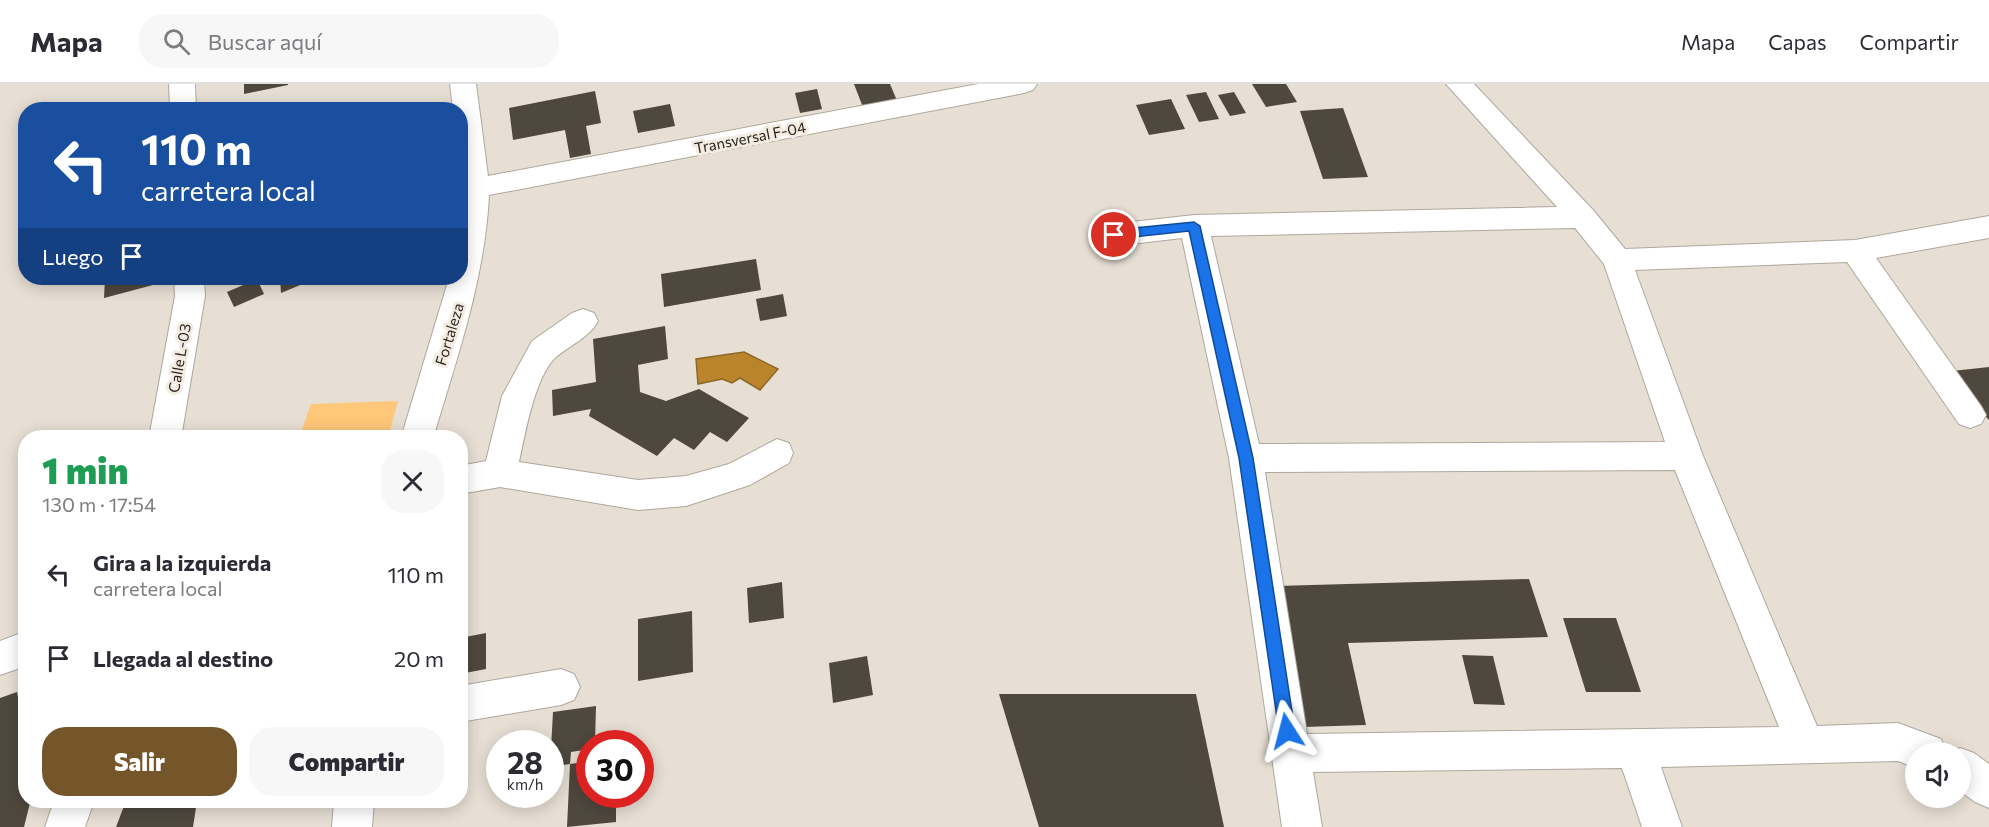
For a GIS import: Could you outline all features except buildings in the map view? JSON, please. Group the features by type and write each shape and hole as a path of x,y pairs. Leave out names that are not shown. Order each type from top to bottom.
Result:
{"street":[{"path":"182,84 183,102"},
{"name":"Fortaleza","path":"463,84 465,102"},
{"name":"Transversal F-04","path":"475,188 1024,84"},
{"path":"1459,84 1583,217 1617,260 1686,456 1806,746"},
{"name":"Fortaleza","path":"468,127 475,188 468,259"},
{"path":"1114,235 1194,226 1583,217"},
{"path":"1194,226 1246,458 1302,827"},
{"path":"1617,260 1855,251 1989,227"},
{"path":"1855,251 1970,415"},
{"name":"Calle L-03","path":"166,430 190,296 189,285"},
{"name":"Fortaleza","path":"419,430 463,285"},
{"path":"500,473 518,396 543,350 584,321"},
{"path":"468,479 500,473 638,495 696,488 738,475 777,453"},
{"path":"1246,458 1686,456"},
{"path":"0,658 18,651"},
{"path":"468,703 561,687"},
{"path":"1291,753 1806,746 1898,742 1905,745"},
{"path":"1635,748 1662,827"},
{"path":"1971,775 1989,788"},
{"path":"65,827 72,808"},
{"path":"352,827 353,808"}],"shaded area":[{"path":"744,352 778,369 760,390 740,378 732,383 722,379 698,384 696,359"},
{"path":"398,401 390,430 302,430 311,404"}],"route":[{"path":"1114,235 1194,226 1246,458 1287,731"}]}
